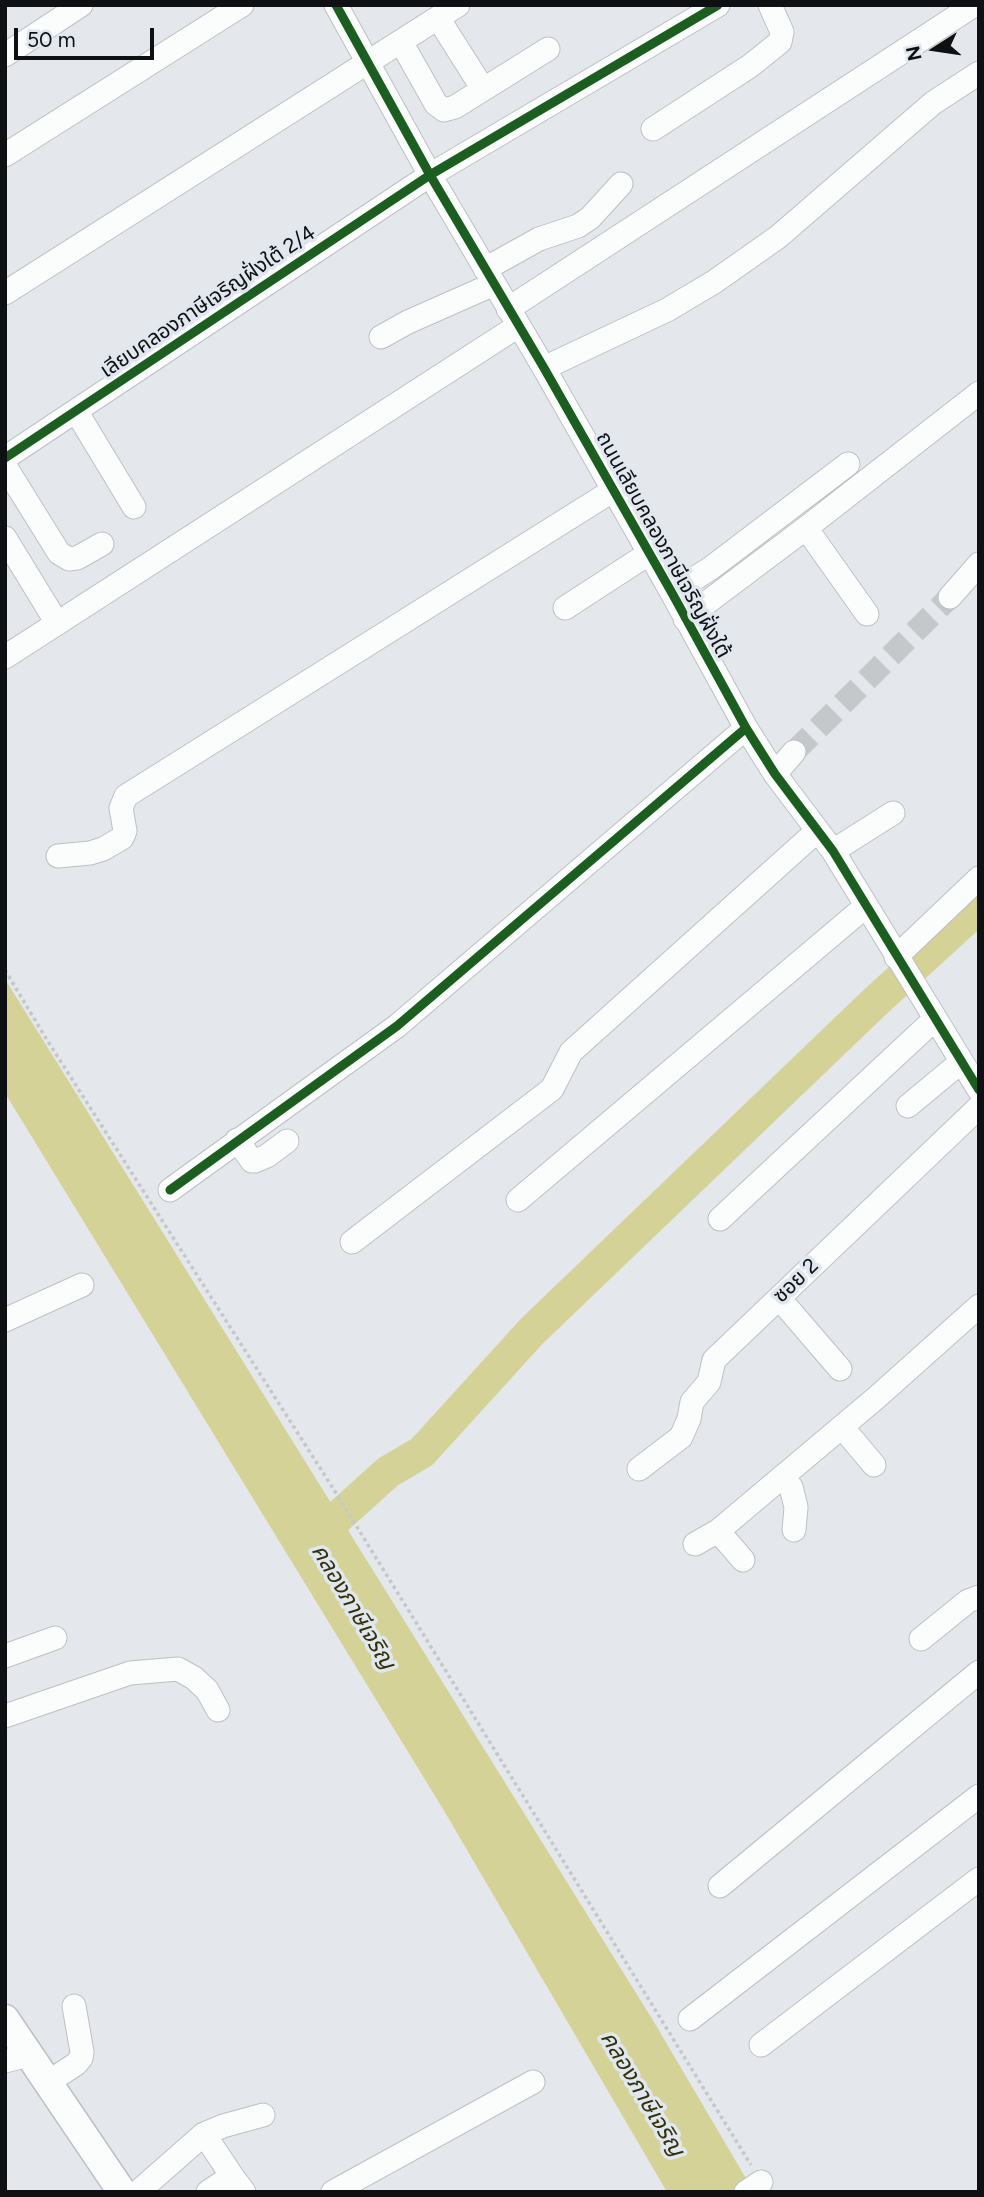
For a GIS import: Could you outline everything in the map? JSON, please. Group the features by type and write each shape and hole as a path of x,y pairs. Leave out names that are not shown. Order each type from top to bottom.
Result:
{"main road":[{"path":"5,2019 17,2058 47,2083 122,2192"}],"street":[{"path":"5,55 81,5"},
{"path":"5,155 242,5"},
{"name":"ถนนเลียบคลองภาษีเจริญฝั่งใต้","path":"336,5 430,174 672,593 746,729 775,774 833,852 972,1075"},
{"path":"5,292 458,5"},
{"name":"เลียบคลองภาษีเจริญฝั่งใต้ 2/4","path":"5,458 430,174 718,5"},
{"path":"653,129 750,66 780,42 782,32 771,5"},
{"path":"5,657 974,5"},
{"path":"438,18 483,89"},
{"path":"401,42 436,104 444,110 455,107 548,49"},
{"path":"544,368 667,310 724,274 778,237 933,103 979,74"},
{"path":"381,337 489,277 539,239 578,226 590,218 621,184"},
{"path":"685,619 979,393"},
{"path":"76,411 134,507"},
{"path":"672,593 711,568 848,464"},
{"path":"5,466 60,554 69,559 77,558 102,544"},
{"path":"58,856 90,853 122,838 125,831 122,802 125,796 612,491"},
{"path":"806,528 867,614"},
{"path":"5,538 57,623"},
{"path":"565,608 648,554"},
{"path":"950,597 979,564"},
{"path":"170,1190 397,1026 746,729"},
{"path":"775,774 794,752"},
{"path":"833,852 893,813"},
{"path":"352,1242 552,1089 571,1052 817,831"},
{"path":"903,967 979,878"},
{"path":"518,1200 866,905"},
{"path":"720,1219 935,1019"},
{"path":"908,1106 972,1075"},
{"name":"ซอย 2","path":"639,1469 681,1437 689,1419 692,1402 709,1382 714,1360 979,1107"},
{"path":"237,1140 252,1161 267,1156 287,1142"},
{"path":"5,1320 82,1285"},
{"path":"779,1298 840,1369"},
{"path":"695,1544 718,1531 842,1427 979,1306"},
{"path":"842,1427 874,1465"},
{"path":"783,1476 791,1487 796,1507 794,1530"},
{"path":"718,1531 743,1560"},
{"path":"921,1639 968,1601 979,1597"},
{"path":"5,1656 55,1638"},
{"path":"5,1716 130,1673 178,1669 207,1690 218,1710"},
{"path":"720,1886 979,1672"},
{"path":"690,2019 979,1796"},
{"path":"761,2045 979,1879"},
{"path":"47,2083 76,2064 81,2057 74,2006"},
{"path":"333,2192 533,2082"},
{"path":"152,2187 204,2134 263,2115"},
{"path":"204,2134 238,2184 208,2192"}],"path":[{"path":"5,970 359,1530 753,2187"}],"water":[{"name":"คลองภาษีเจริญ","path":"5,979 654,2022 754,2192 667,2192 446,1814 5,1093"}],"waterway":[{"name":"คลองภาษีเจริญ","path":"315,1538 388,1472 422,1452 532,1331 874,1003 979,907"}],"tunnel":[{"path":"794,752 950,597"}],"cycle path":[{"path":"336,5 430,175 672,593 746,728 775,774 833,851 979,1090"},
{"path":"5,458 430,175 718,5"},
{"path":"170,1190 397,1026 746,728"}]}
